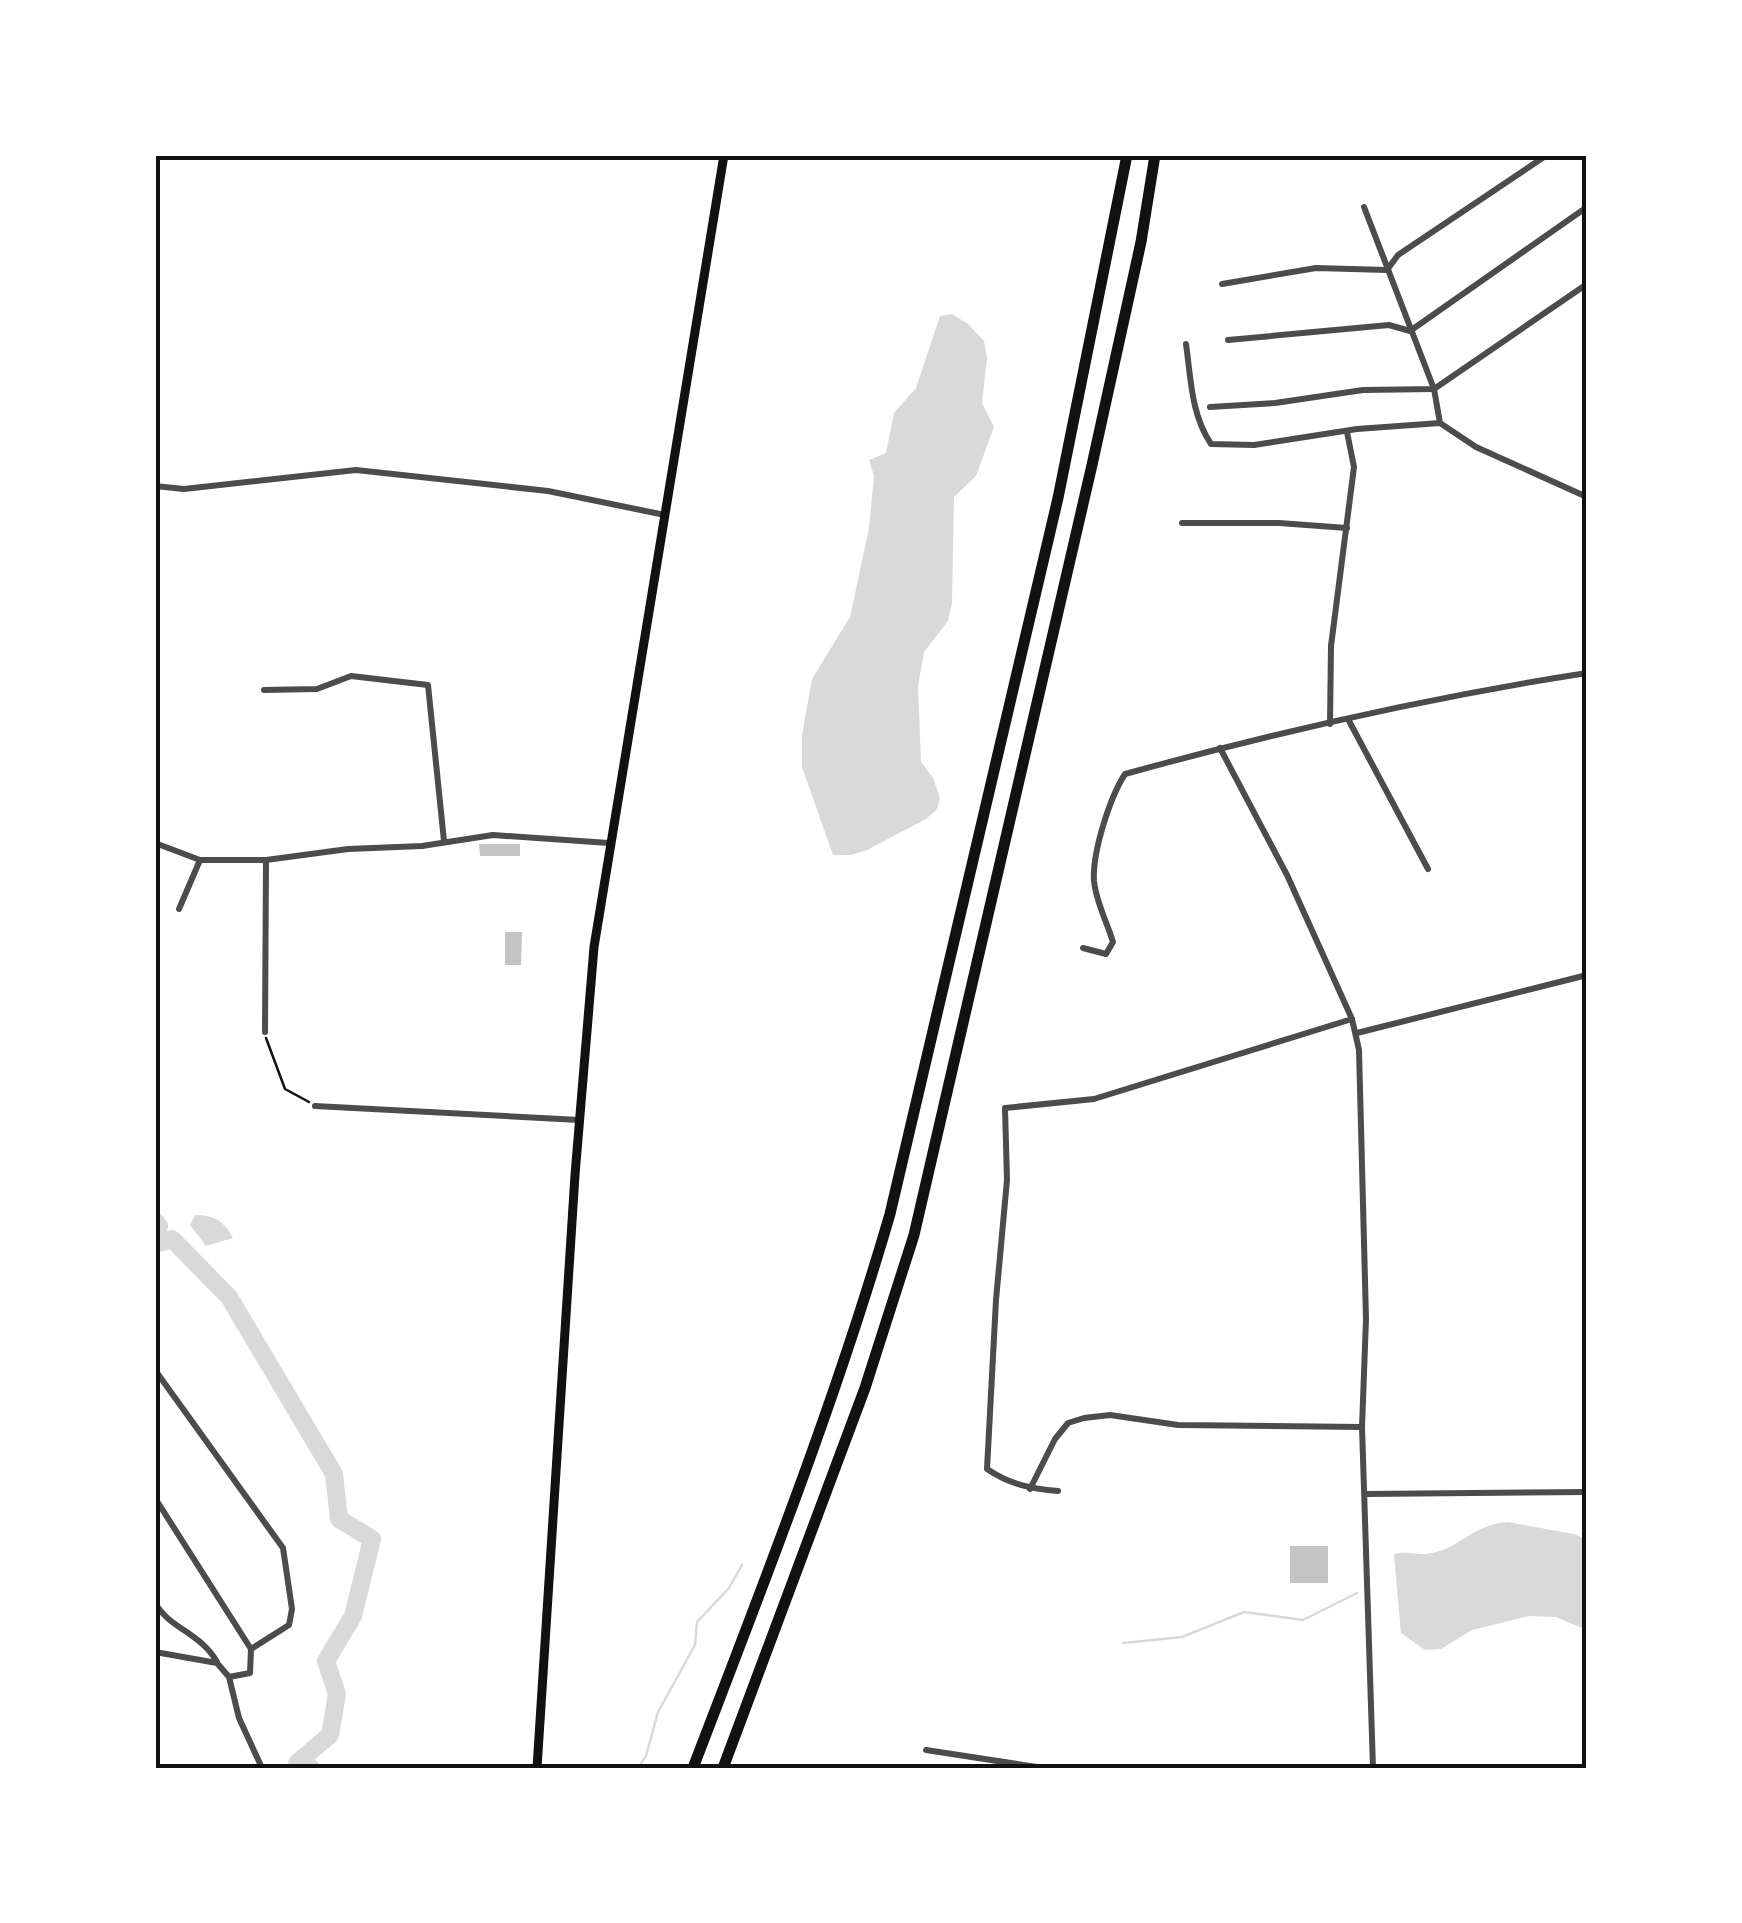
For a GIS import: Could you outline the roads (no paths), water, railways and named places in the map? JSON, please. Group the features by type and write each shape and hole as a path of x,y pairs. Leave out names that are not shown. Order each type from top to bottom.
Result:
{"highway":[{"path":"693,1768 797,1496 861,1316 890,1214 1058,498 1127,155"},
{"path":"723,1768 865,1388 914,1234 1092,464 1141,242 1155,155"}],"main road":[{"path":"537,1768 589,990 609,843 724,155"}],"street":[{"path":"1387,270 1398,255 1547,155"},
{"path":"1364,207 1434,389 1440,423"},
{"path":"1410,331 1587,207"},
{"path":"1222,284 1316,268 1387,270"},
{"path":"1210,407 1275,403 1362,390 1434,389 1587,284"},
{"path":"1228,340 1389,325 1410,331"},
{"path":"1186,344 1200,427 1212,444 1254,444 1440,423 1476,447 1587,497"},
{"path":"1330,724 1331,646 1354,468 1346,432"},
{"path":"155,486 184,489 356,470 548,492 666,515"},
{"path":"1182,524 1279,523 1346,528"},
{"path":"1083,948 1106,954 1113,942 1094,878 1110,798 1125,774 1220,748 1492,687 1587,672"},
{"path":"264,690 317,689 351,676 428,685 444,841"},
{"path":"1348,719 1428,869"},
{"path":"1220,748 1287,875 1357,1032 1366,1319 1362,1426 1374,1768"},
{"path":"155,843 200,860 266,860 348,849 422,846 494,835 609,843"},
{"path":"180,909 200,860"},
{"path":"265,1032 266,860"},
{"path":"1357,1032 1587,975"},
{"path":"1058,1491 1030,1489 987,1469 1007,1180 1005,1108 1094,1100 1352,1019"},
{"path":"315,1106 579,1120"},
{"path":"155,1370 282,1548 292,1608 288,1626 251,1649"},
{"path":"1030,1489 1055,1438 1068,1423 1084,1418 1110,1414 1178,1425 1362,1426"},
{"path":"1366,1494 1587,1492"},
{"path":"155,1498 251,1649 250,1673 229,1677"},
{"path":"155,1603 160,1612 208,1645 229,1677 239,1718 262,1768"},
{"path":"155,1652 217,1663"},
{"path":"926,1750 1043,1768"}],"waterway":[{"path":"155,1221 159,1226 155,1237"},
{"path":"155,1244 172,1239 229,1297 334,1474 339,1519 372,1539 353,1616 326,1661 337,1694 330,1735 297,1763 311,1768"},
{"path":"638,1768 646,1756 658,1712 695,1645 697,1622 729,1588 742,1565"},
{"path":"1123,1643 1182,1637 1244,1612 1303,1620 1357,1593"}]}
